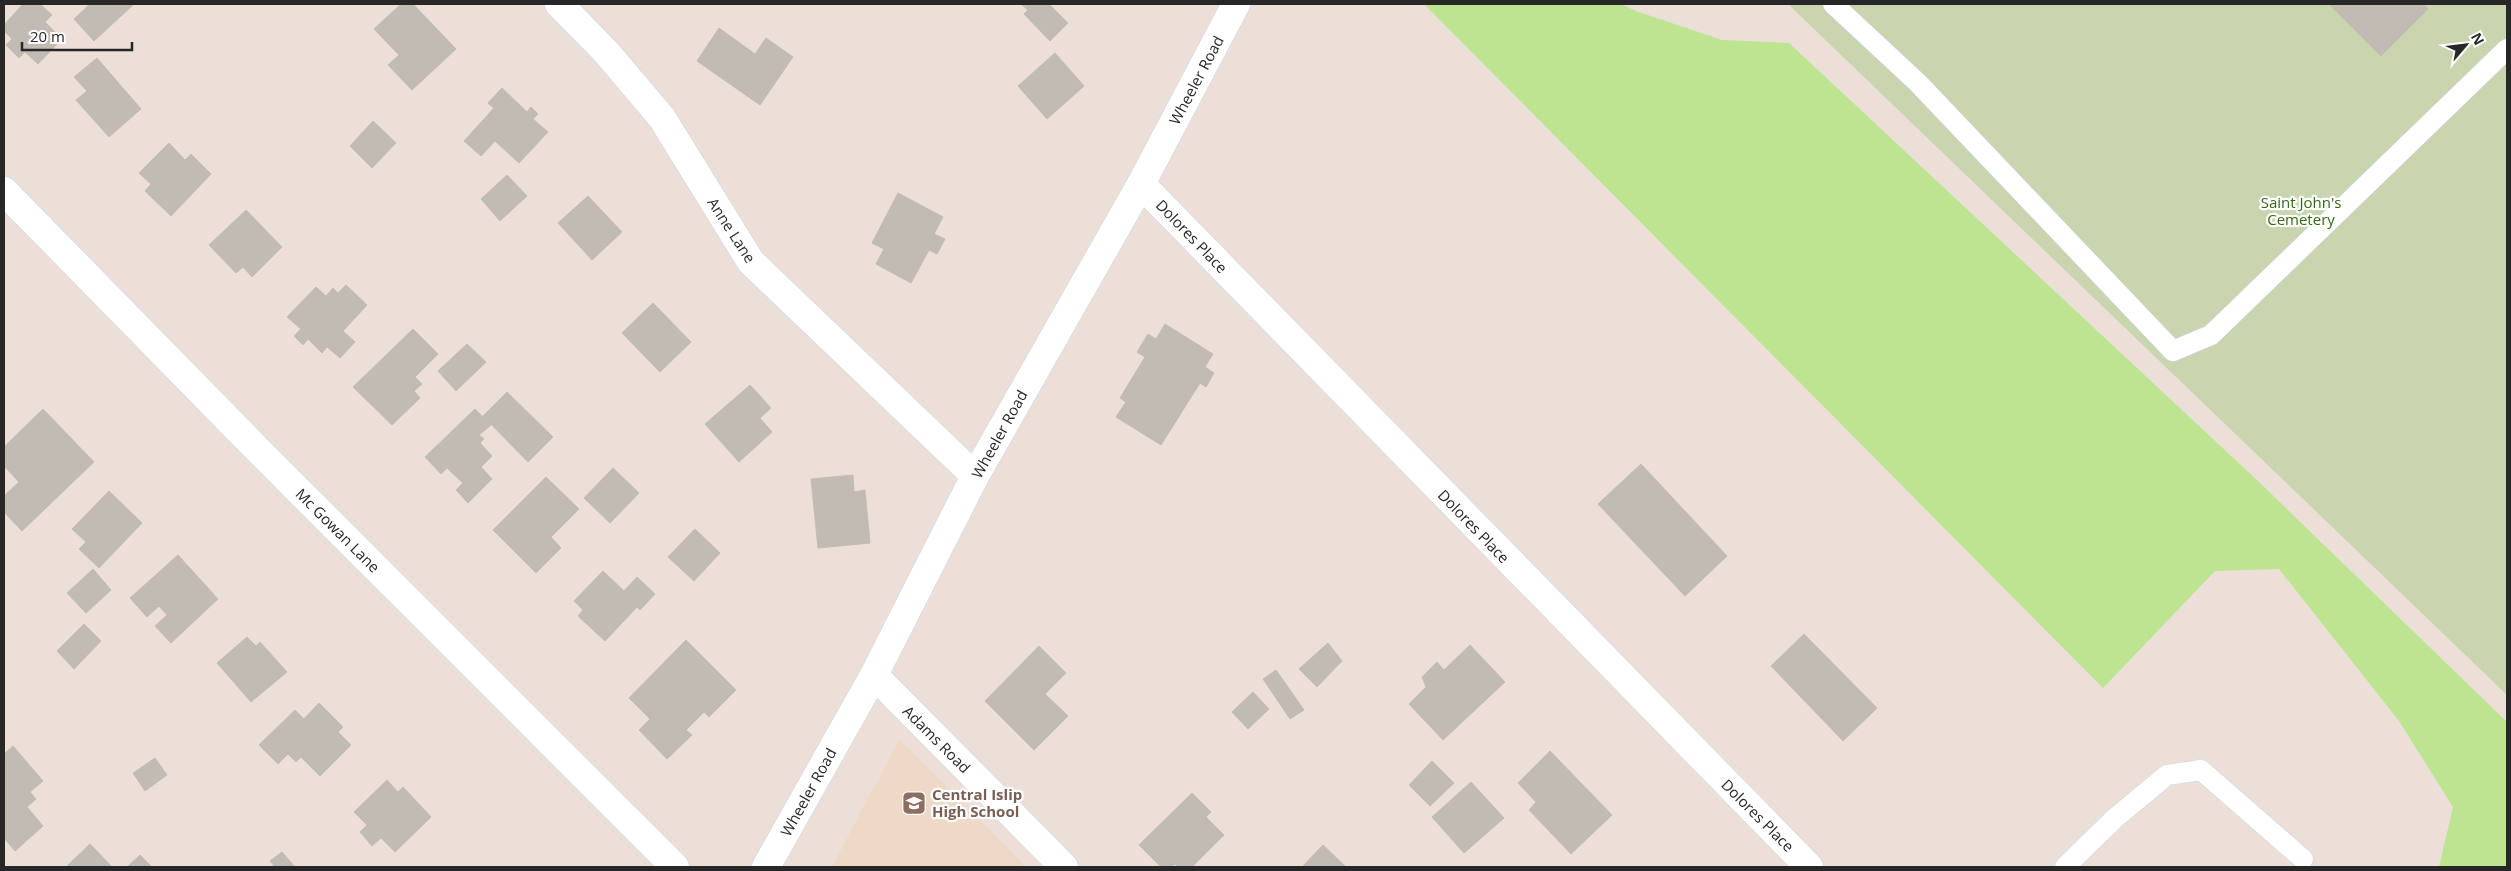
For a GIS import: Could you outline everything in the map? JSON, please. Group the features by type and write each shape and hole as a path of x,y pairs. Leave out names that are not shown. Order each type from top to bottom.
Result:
{"street":[{"name":"Anne Lane","path":"559,4 607,52 662,118 751,262 975,476"},
{"name":"Wheeler Road","path":"766,867 874,675 975,476 1141,184 1236,4"},
{"name":"Dolores Place","path":"1141,184 1809,867"},
{"name":"Mc Gowan Lane","path":"4,191 261,453 675,867"},
{"name":"Adams Road","path":"874,675 1064,867"}],"lane":[{"path":"1833,4 1918,83 2173,351 2211,334 2507,49"},
{"path":"2065,867 2114,819 2167,775 2201,770 2303,859"}],"shaded area":[{"name":"Central Islip High School","path":"899,739 1026,867 832,867"}],"green space":[{"path":"1424,4 1621,4 1636,11 1722,40 1789,43 2259,482 2507,722 2507,867 2439,867 2453,807 2399,721 2279,569 2215,571 2103,688"},
{"name":"Saint John's Cemetery","path":"1788,4 2507,4 2507,695"}],"building":[{"path":"23,4 40,4 52,15 45,22 62,39 38,64 25,52 19,58 6,45 12,39 4,31 4,25"},
{"path":"90,4 134,4 94,41 74,19"},
{"path":"401,4 413,4 456,49 412,90 388,65 399,55 374,29"},
{"path":"1021,4 1049,4 1068,23 1050,41 1024,14 1028,10"},
{"path":"2329,4 2423,4 2428,9 2381,56"},
{"path":"719,28 755,54 766,38 793,57 760,105 697,61"},
{"path":"1055,53 1084,86 1047,119 1018,86"},
{"path":"97,58 141,109 109,137 76,100 87,91 74,77"},
{"path":"502,88 527,112 531,107 538,114 533,119 548,132 519,163 495,141 481,156 464,141 494,108 488,103"},
{"path":"373,121 396,143 372,168 350,146"},
{"path":"169,143 185,160 191,154 211,174 171,216 145,191 151,184 139,173"},
{"path":"507,175 527,196 500,221 481,199"},
{"path":"898,193 943,217 934,234 945,239 937,254 929,250 911,283 876,264 884,249 872,243"},
{"path":"588,196 622,232 592,260 558,223"},
{"path":"246,210 282,247 252,277 243,267 236,273 209,245"},
{"path":"346,285 367,305 343,331 355,342 340,358 327,347 322,353 308,339 303,345 294,336 301,329 287,317 316,287 326,296 333,288 338,293"},
{"path":"653,303 691,342 660,372 622,333"},
{"path":"1165,324 1213,354 1205,367 1214,373 1206,387 1200,383 1161,445 1116,417 1126,402 1120,398 1145,357 1137,352 1148,334 1156,339"},
{"path":"413,329 438,354 415,377 422,384 414,391 420,398 392,425 353,387"},
{"path":"467,344 486,362 456,391 438,371"},
{"path":"750,385 771,408 760,418 772,432 739,462 705,424"},
{"path":"507,392 553,437 528,462 483,416"},
{"path":"43,409 94,462 22,531 4,512 4,496 19,482 4,466 4,447"},
{"path":"475,409 491,425 479,435 484,439 480,443 492,456 481,467 492,479 468,503 456,490 463,483 447,468 441,474 425,457"},
{"path":"1641,464 1727,556 1685,596 1598,504"},
{"path":"613,468 639,493 610,523 584,498"},
{"path":"853,475 854,492 865,490 870,543 818,548 811,479"},
{"path":"546,477 579,509 551,537 561,548 536,573 493,530"},
{"path":"109,491 142,523 99,568 79,549 86,542 72,529"},
{"path":"695,529 720,553 694,581 668,557"},
{"path":"178,555 218,599 171,643 155,626 167,615 159,606 147,617 130,598"},
{"path":"93,569 111,590 86,613 67,593"},
{"path":"603,571 624,591 637,577 655,594 640,610 637,607 605,641 578,616 583,610 574,601"},
{"path":"84,624 101,641 74,669 57,651"},
{"path":"1804,634 1877,708 1843,741 1771,666"},
{"path":"247,637 256,646 260,642 287,672 251,702 217,663"},
{"path":"686,640 736,690 709,717 704,712 686,730 692,735 667,759 639,730 650,719 629,698"},
{"path":"1328,643 1342,661 1317,687 1299,669"},
{"path":"1470,645 1505,682 1443,740 1409,704 1426,687 1422,677 1437,662 1444,670"},
{"path":"1039,646 1066,673 1045,694 1068,716 1034,750 985,701"},
{"path":"1276,670 1304,710 1290,719 1263,679"},
{"path":"1253,692 1269,709 1248,729 1232,712"},
{"path":"319,703 343,727 338,732 351,745 320,776 301,757 296,762 288,754 278,764 259,745 295,710 304,719"},
{"path":"13,746 43,781 30,792 36,799 27,807 43,826 15,851 4,838 4,754"},
{"path":"1550,751 1612,815 1571,854 1529,810 1536,802 1518,783"},
{"path":"155,758 167,775 145,791 133,773"},
{"path":"1432,761 1454,783 1430,806 1409,785"},
{"path":"387,780 398,792 403,787 431,817 395,852 381,838 372,846 360,832 367,825 354,812"},
{"path":"1471,782 1504,818 1464,853 1432,817"},
{"path":"1192,793 1211,812 1206,817 1224,835 1192,867 1178,867 1175,864 1172,867 1161,867 1139,845"},
{"path":"90,844 112,867 66,867"},
{"path":"1323,845 1346,867 1302,867"},
{"path":"282,852 295,867 275,867 270,861"},
{"path":"140,855 152,867 127,867"}],"place":[{"name":"Central Islip High School","path":"914,803"}]}
